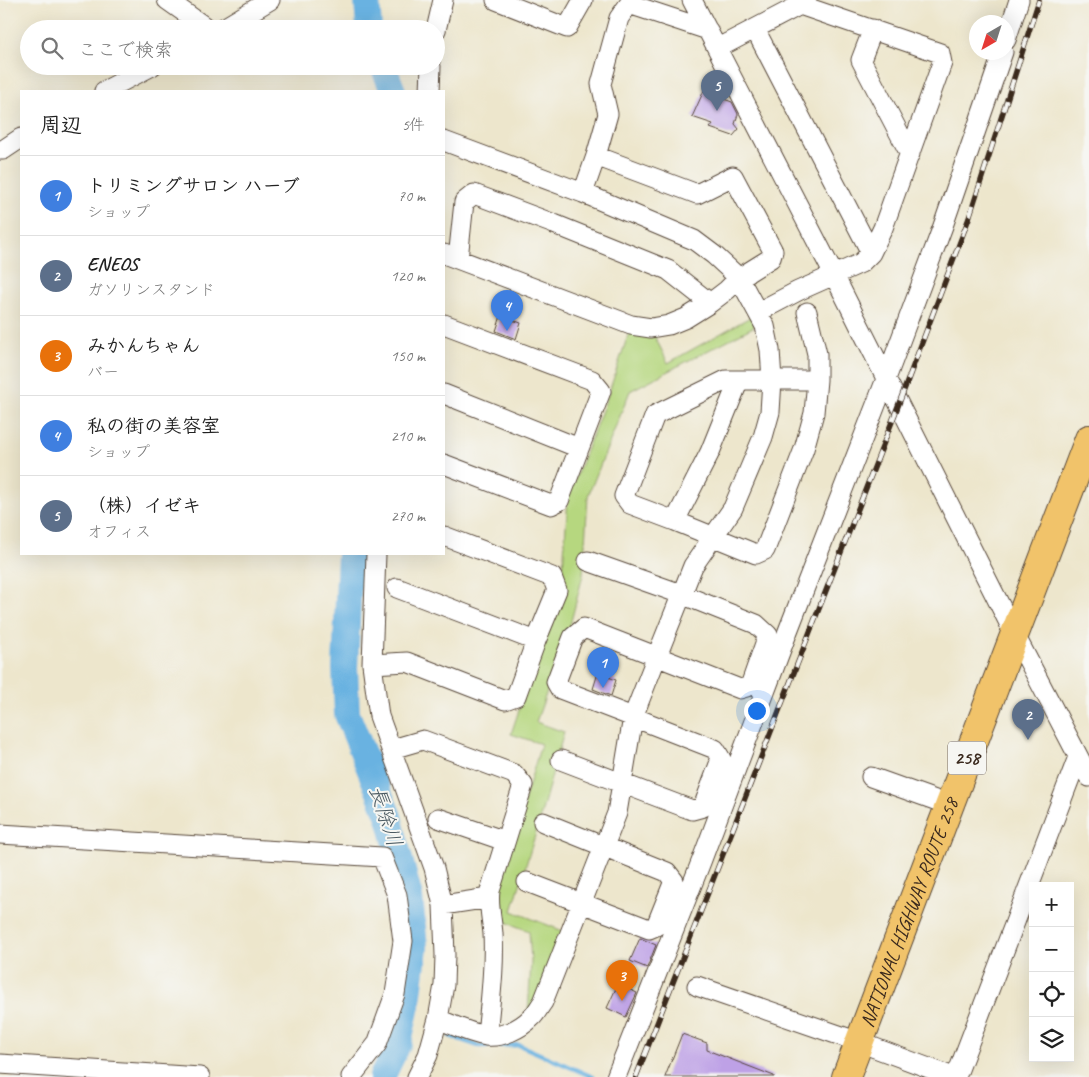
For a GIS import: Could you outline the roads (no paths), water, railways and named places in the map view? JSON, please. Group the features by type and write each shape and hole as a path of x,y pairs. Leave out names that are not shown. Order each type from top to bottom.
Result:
{"highway":[{"name":"NATIONAL HIGHWAY ROUTE 258","path":"846,1077 1089,439"}],"street":[{"path":"166,0 195,20"},
{"path":"237,20 270,0"},
{"path":"438,20 443,0"},
{"path":"496,0 568,28 583,0"},
{"path":"692,0 1089,777"},
{"path":"1014,15 1019,0"},
{"path":"584,193 608,114 601,84 619,18 630,2 708,30"},
{"path":"718,48 800,5 940,53 942,63 883,228 871,253 861,263 798,291 758,312"},
{"path":"755,28 871,253"},
{"path":"872,29 861,60 910,154"},
{"path":"616,1077 701,862 886,378 943,226 999,60"},
{"path":"106,90 135,75"},
{"path":"430,90 431,75"},
{"path":"0,150 20,139"},
{"path":"438,1019 462,1029 487,1036 502,1035 518,1028 532,1018 543,1002 617,813 634,717 693,566 733,508 763,437 770,412 772,380 770,350 765,326 758,312 739,278 694,240 584,193 445,141"},
{"path":"596,156 697,194 733,176 773,251 771,258 739,278 710,303 686,318 669,325 650,328 631,325 451,256 464,202 474,194 668,270 710,303"},
{"path":"807,312 817,354 817,380 814,413 804,449 765,550 756,554 630,504 624,496 655,415 726,380 817,380"},
{"path":"445,324 592,380 601,391 559,501 551,505 445,464"},
{"path":"675,521 710,452 739,380"},
{"path":"445,394 579,448"},
{"path":"372,664 407,662 505,700 516,696 557,590 552,578 445,536"},
{"path":"376,555 372,664 379,716 434,868 444,905 444,985 438,1019 428,1056 417,1077"},
{"path":"561,760 692,810 703,807 721,759 715,749 560,689 556,682 573,638 584,628 740,689 750,686 768,635 756,624 681,594 588,561"},
{"path":"397,588 536,642"},
{"path":"392,749 423,740 514,774 523,785 490,891 493,970 487,1036"},
{"path":"697,986 954,1077 1078,757"},
{"path":"871,777 949,805"},
{"path":"438,818 505,841"},
{"path":"527,882 648,930 656,926 674,881 667,872 543,822"},
{"path":"0,834 382,857 397,895 403,941 395,994 377,1044 351,1077"},
{"path":"444,905 489,898"},
{"path":"0,1064 200,1077"}],"waterway":[{"name":"長除川","path":"367,0 368,20"},
{"name":"長除川","path":"387,75 393,90"},
{"name":"長除川","path":"350,555 345,668 347,714 389,817 410,898 415,947 408,1001 399,1042 382,1077"},
{"path":"404,1018 413,1022"},
{"path":"450,1036 479,1046 519,1045 593,1077"}],"railway":[{"path":"636,1077 895,414 969,218 1039,0"}],"place":[{"name":"（株）イゼキ","path":"717,111"},
{"name":"私の街の美容室","path":"507,331"},
{"name":"トリミングサロン ハーブ","path":"603,688"},
{"name":"ENEOS","path":"1028,740"},
{"name":"みかんちゃん","path":"622,1001"}]}
